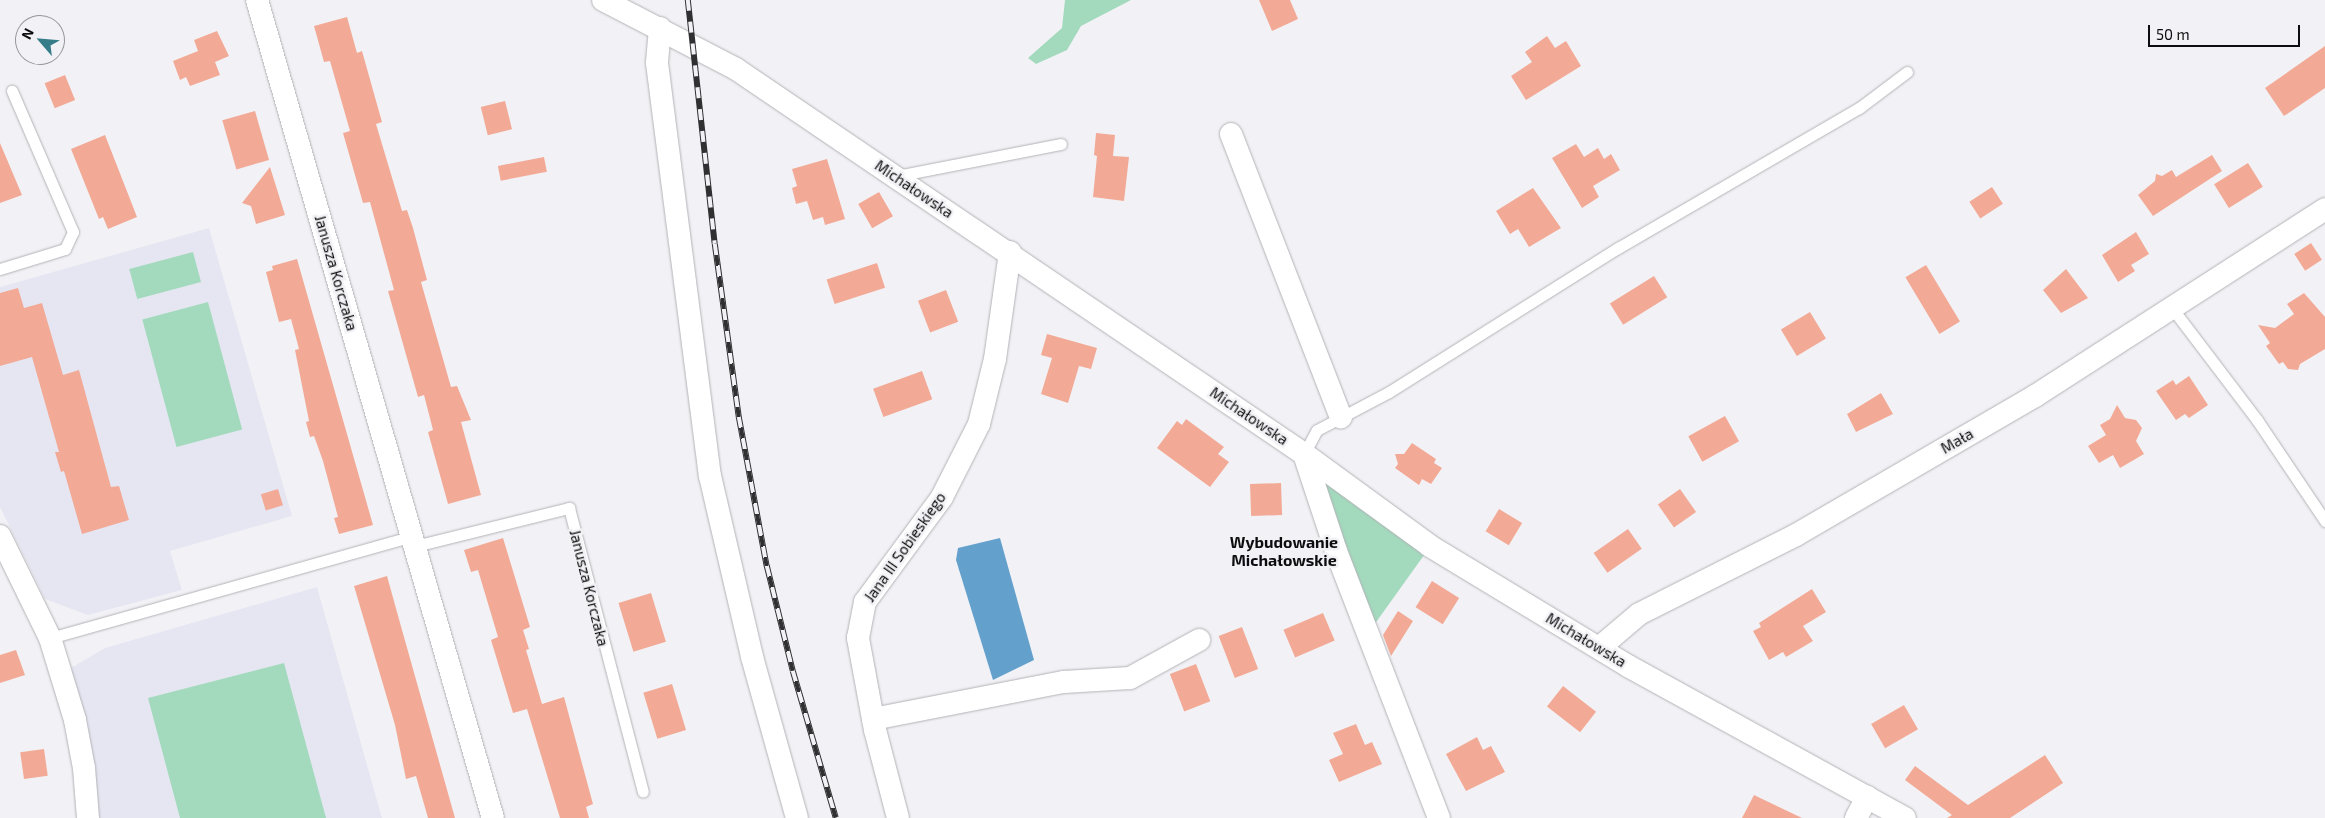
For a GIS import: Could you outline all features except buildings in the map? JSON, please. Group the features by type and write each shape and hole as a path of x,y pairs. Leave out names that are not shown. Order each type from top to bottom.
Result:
{"street":[{"name":"Janusza Korczaka","path":"257,0 493,818"},
{"name":"Michałowska","path":"602,0 660,28 736,69 1010,252 1304,454 1430,546 1598,648 1905,818"},
{"path":"660,28 657,63 710,476 757,676 796,818"},
{"path":"1231,134 1341,417"},
{"name":"Mała","path":"1598,648 1639,614 1796,535 2035,396 2172,308 2318,219"},
{"name":"Jana III Sobieskiego","path":"898,818 873,719 858,638 864,602 942,497 979,424 995,359 1010,252"},
{"path":"1304,454 1336,551 1414,758 1439,818"},
{"path":"0,536 50,638 75,720 84,768 88,818"},
{"path":"873,719 1064,682 1130,678 1199,640"},
{"path":"1856,818 1867,797"}],"lane":[{"path":"1304,454 1317,430 1389,392 1618,248 1859,108 1907,72"},
{"path":"0,269 64,249 72,232 12,91"},
{"path":"896,176 1062,144"},
{"path":"2172,308 2257,420 2325,521"},
{"name":"Janusza Korczaka","path":"414,541 569,508 643,792"},
{"path":"50,638 414,541"}],"shaded area":[{"path":"209,228 292,516 170,551 182,590 88,615 45,599 0,507 0,287"},
{"path":"317,587 382,818 98,818 87,730 71,668 105,648"}],"green space":[{"path":"1065,0 1131,0 1081,26 1067,50 1036,64 1028,58 1062,28"},
{"path":"193,252 201,282 137,299 129,269"},
{"path":"208,302 242,430 176,447 142,320"},
{"path":"1322,481 1427,551 1374,625"},
{"path":"284,663 326,818 180,818 148,698"}],"water":[{"path":"1000,538 1034,660 993,680 956,560 958,548"}],"railway":[{"path":"688,0 715,244 739,417 767,566 793,671 836,818"}],"district":[{"name":"Wybudowanie Michałowskie","path":"1284,551"}]}
